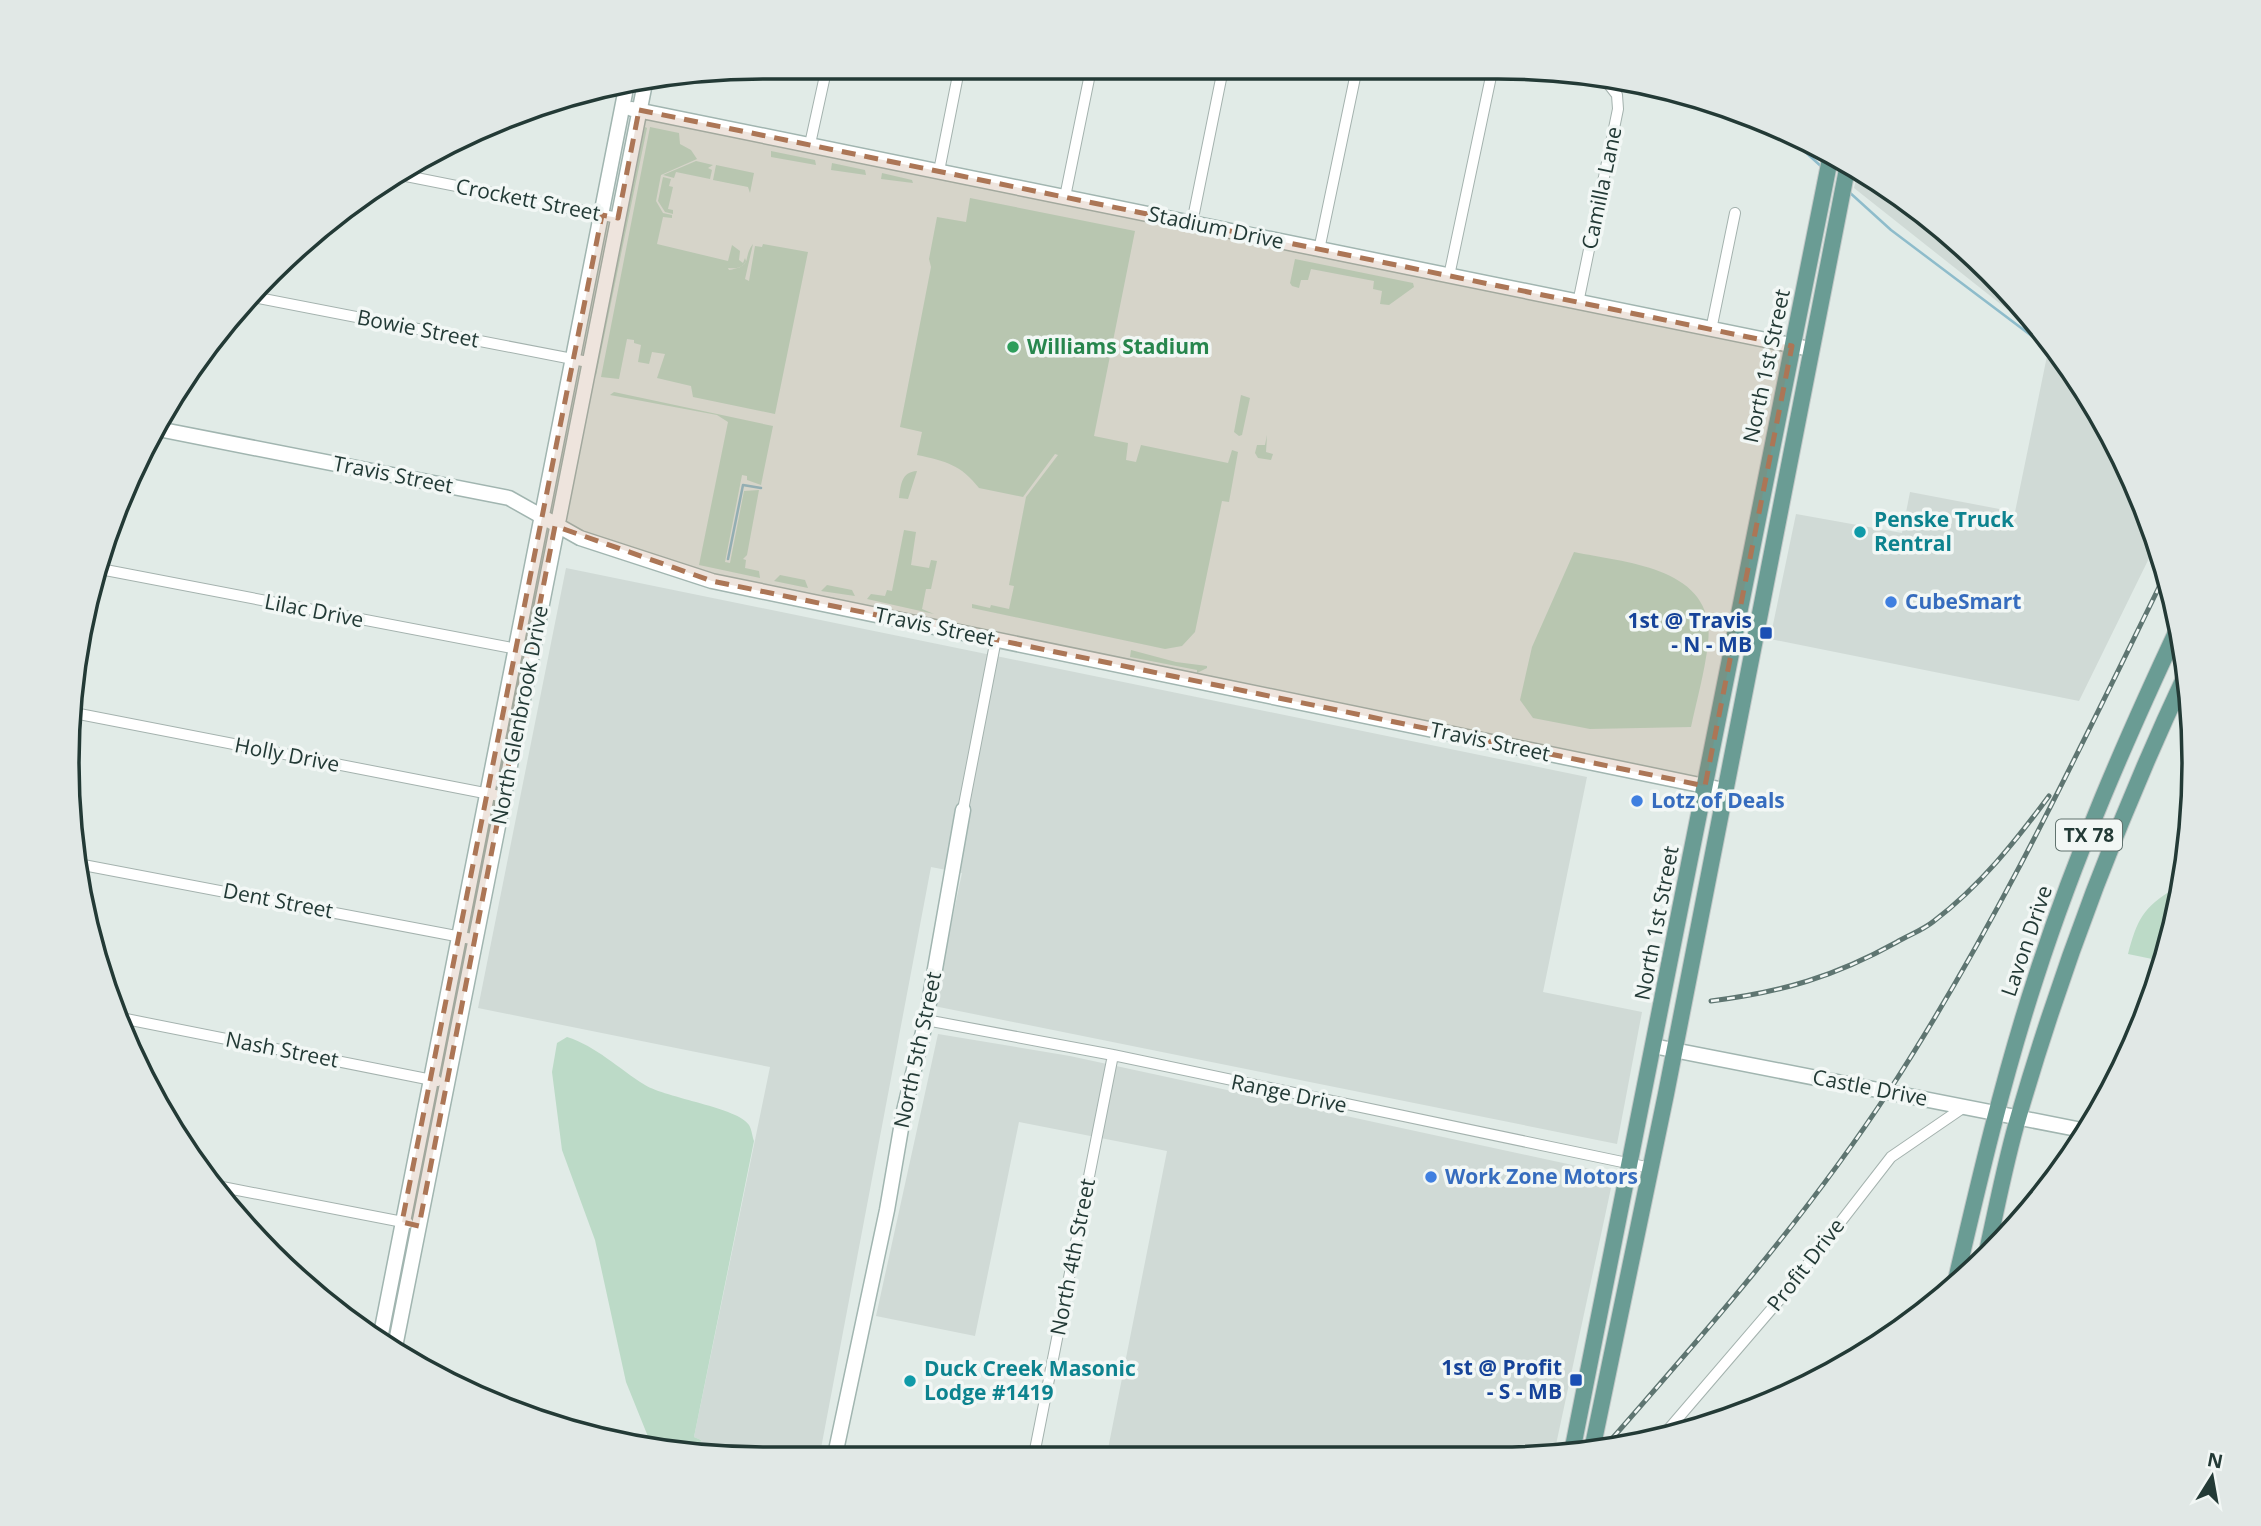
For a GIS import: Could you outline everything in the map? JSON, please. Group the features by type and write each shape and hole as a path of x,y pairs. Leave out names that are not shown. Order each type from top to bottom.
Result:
{"main road":[{"name":"North 1st Street","path":"1574,1442 1829,164"},
{"name":"North 1st Street","path":"1594,1440 1675,1051 1810,349 1846,174"},
{"path":"1824,189 1821,262 1826,272"},
{"name":"Lavon Drive","path":"1959,1268 1996,1113 2040,965 2070,881 2171,643"},
{"path":"1730,650 1751,654"},
{"path":"2157,674 2176,677"},
{"name":"TX 78","path":"1990,1238 2018,1117 2061,984 2109,850 2178,692"},
{"path":"2109,850 2102,843 2101,829 2117,766"},
{"path":"1698,820 1718,824"},
{"path":"1591,1357 1610,1361"}],"street":[{"path":"810,144 824,79"},
{"path":"939,171 957,79"},
{"path":"1065,197 1089,79"},
{"path":"1192,223 1221,79"},
{"path":"1319,250 1355,79"},
{"path":"1449,276 1490,79"},
{"name":"Camilla Lane","path":"1578,303 1618,109 1617,95 1613,89"},
{"name":"North Glenbrook Drive","path":"381,1331 542,514 618,218 644,90"},
{"name":"North Glenbrook Drive","path":"396,1340 533,652 602,215 625,93"},
{"name":"Stadium Drive","path":"623,107 1810,349"},
{"name":"Crockett Street","path":"410,177 618,218"},
{"path":"1711,330 1735,213"},
{"name":"Bowie Street","path":"261,299 581,361"},
{"name":"Travis Street","path":"165,430 509,498 542,514 555,525 596,544 712,581 1724,790"},
{"name":"Lilac Drive","path":"107,570 533,652"},
{"name":"North 5th Street","path":"837,1447 887,1210 904,1111 926,1020 996,639"},
{"name":"Holly Drive","path":"80,714 505,797"},
{"name":"Dent Street","path":"87,866 477,940"},
{"name":"Nash Street","path":"129,1020 447,1083"},
{"name":"Range Drive","path":"926,1020 1113,1055 1651,1168"},
{"name":"Castle Drive","path":"1653,1046 2076,1129"},
{"name":"North 4th Street","path":"1036,1447 1113,1055"},
{"name":"Profit Drive","path":"1673,1425 1787,1291 1891,1157 1964,1107"},
{"path":"227,1188 419,1226"}],"highlighted area":[{"path":"639,110 1792,346 1705,786 712,581 555,526 419,1226 402,1222 602,215 618,218"}],"shaded area":[{"path":"1856,180 1915,220 1982,279 2015,315 1854,188"},
{"path":"2047,356 2091,421 2112,460 2150,556 2079,701 1770,639 1796,514 1902,533 1910,492 2015,512"},
{"path":"566,568 1587,777 1543,992 1642,1012 1617,1144 934,1006 962,873 931,867 821,1447 763,1447 700,1444 701,1440 694,1437 770,1067 478,1008"},
{"path":"938,1034 1070,1056 1614,1174 1556,1445 1498,1447 1108,1447 1167,1151 1019,1122 975,1336 876,1316"}],"green space":[{"path":"645,127 647,128 596,376 594,373"},
{"path":"650,127 679,133 680,144 691,150 697,159 661,175 656,201 663,213 672,215 672,218 663,217 657,244 728,261 732,245 740,251 739,260 743,263 753,244 745,279 749,281 755,246 762,247 763,244 808,252 775,414 693,397 691,386 657,378 665,354 652,352 649,364 638,362 641,345 634,343 634,340 627,339 619,379 601,377"},
{"path":"771,151 815,160 816,165 771,157"},
{"path":"696,161 713,165 708,168 712,170 710,179 676,172 674,178 663,175"},
{"path":"832,163 865,170 866,175 831,170"},
{"path":"716,165 754,173 750,193 748,187 713,180"},
{"path":"882,173 912,180 913,183 881,179"},
{"path":"663,177 671,179 669,186 673,187 668,209 673,210 673,214 665,212 658,201"},
{"path":"970,198 1135,231 1094,436 1128,443 1126,460 1136,462 1141,445 1228,463 1232,450 1238,452 1229,502 1222,501 1195,632 1182,646 1165,649 972,608 972,604 1009,609 1014,586 1009,585 1026,497 1058,455 1055,454 1023,497 979,488 966,474 952,465 917,455 922,432 900,427 931,267 929,259 937,217 966,222"},
{"path":"1295,259 1413,283 1414,287 1389,305 1380,304 1382,291 1373,289 1374,281 1311,269 1308,280 1301,280 1299,288 1290,283"},
{"path":"614,392 773,426 761,485 742,475 725,562 730,563 744,491 759,490 747,555 743,559 746,560 745,568 759,571 760,578 699,565 728,422 717,415 610,395"},
{"path":"1241,395 1250,398 1242,435 1239,436 1234,432"},
{"path":"1267,435 1266,452 1273,454 1271,460 1258,458 1255,453 1257,445 1265,445"},
{"path":"917,471 908,499 899,498 905,477"},
{"path":"904,530 916,532 911,565 929,568 931,560 937,561 931,589 926,589 922,609 934,614 867,599 871,594 885,596 887,590 892,591"},
{"path":"1574,552 1618,560 1664,573 1683,584 1698,598 1707,618 1708,643 1691,727 1590,729 1533,718 1520,700 1532,647"},
{"path":"780,575 805,580 808,588 774,581"},
{"path":"827,585 852,590 855,596 821,591"},
{"path":"1131,650 1207,668 1197,673 1197,670 1130,657"},
{"path":"2170,892 2153,959 2128,954 2138,923 2155,902"},
{"path":"567,1037 578,1041 645,1085 731,1113 743,1119 751,1129 754,1141 694,1437 701,1440 700,1444 648,1437 626,1382 595,1240 562,1150 552,1072 557,1043"}],"waterway":[{"path":"1803,150 1823,168"},
{"path":"1848,191 1891,230 2034,337"},
{"path":"728,559 743,485 761,488"}],"railway":[{"path":"1614,1437 1716,1319 1788,1230 1889,1091 2001,902 2159,587"},
{"path":"1711,1001 1784,988 1829,974 1925,927 1982,878 2049,796"}],"place":[{"name":"Williams Stadium","path":"1013,347"},
{"name":"Penske Truck Rentral","path":"1860,532"},
{"name":"CubeSmart","path":"1891,602"},
{"name":"1st @ Travis - N - MB","path":"1766,633"},
{"name":"Lotz of Deals","path":"1637,801"},
{"name":"Work Zone Motors","path":"1431,1177"},
{"name":"1st @ Profit - S - MB","path":"1576,1380"},
{"name":"Duck Creek Masonic Lodge #1419","path":"910,1381"}]}
